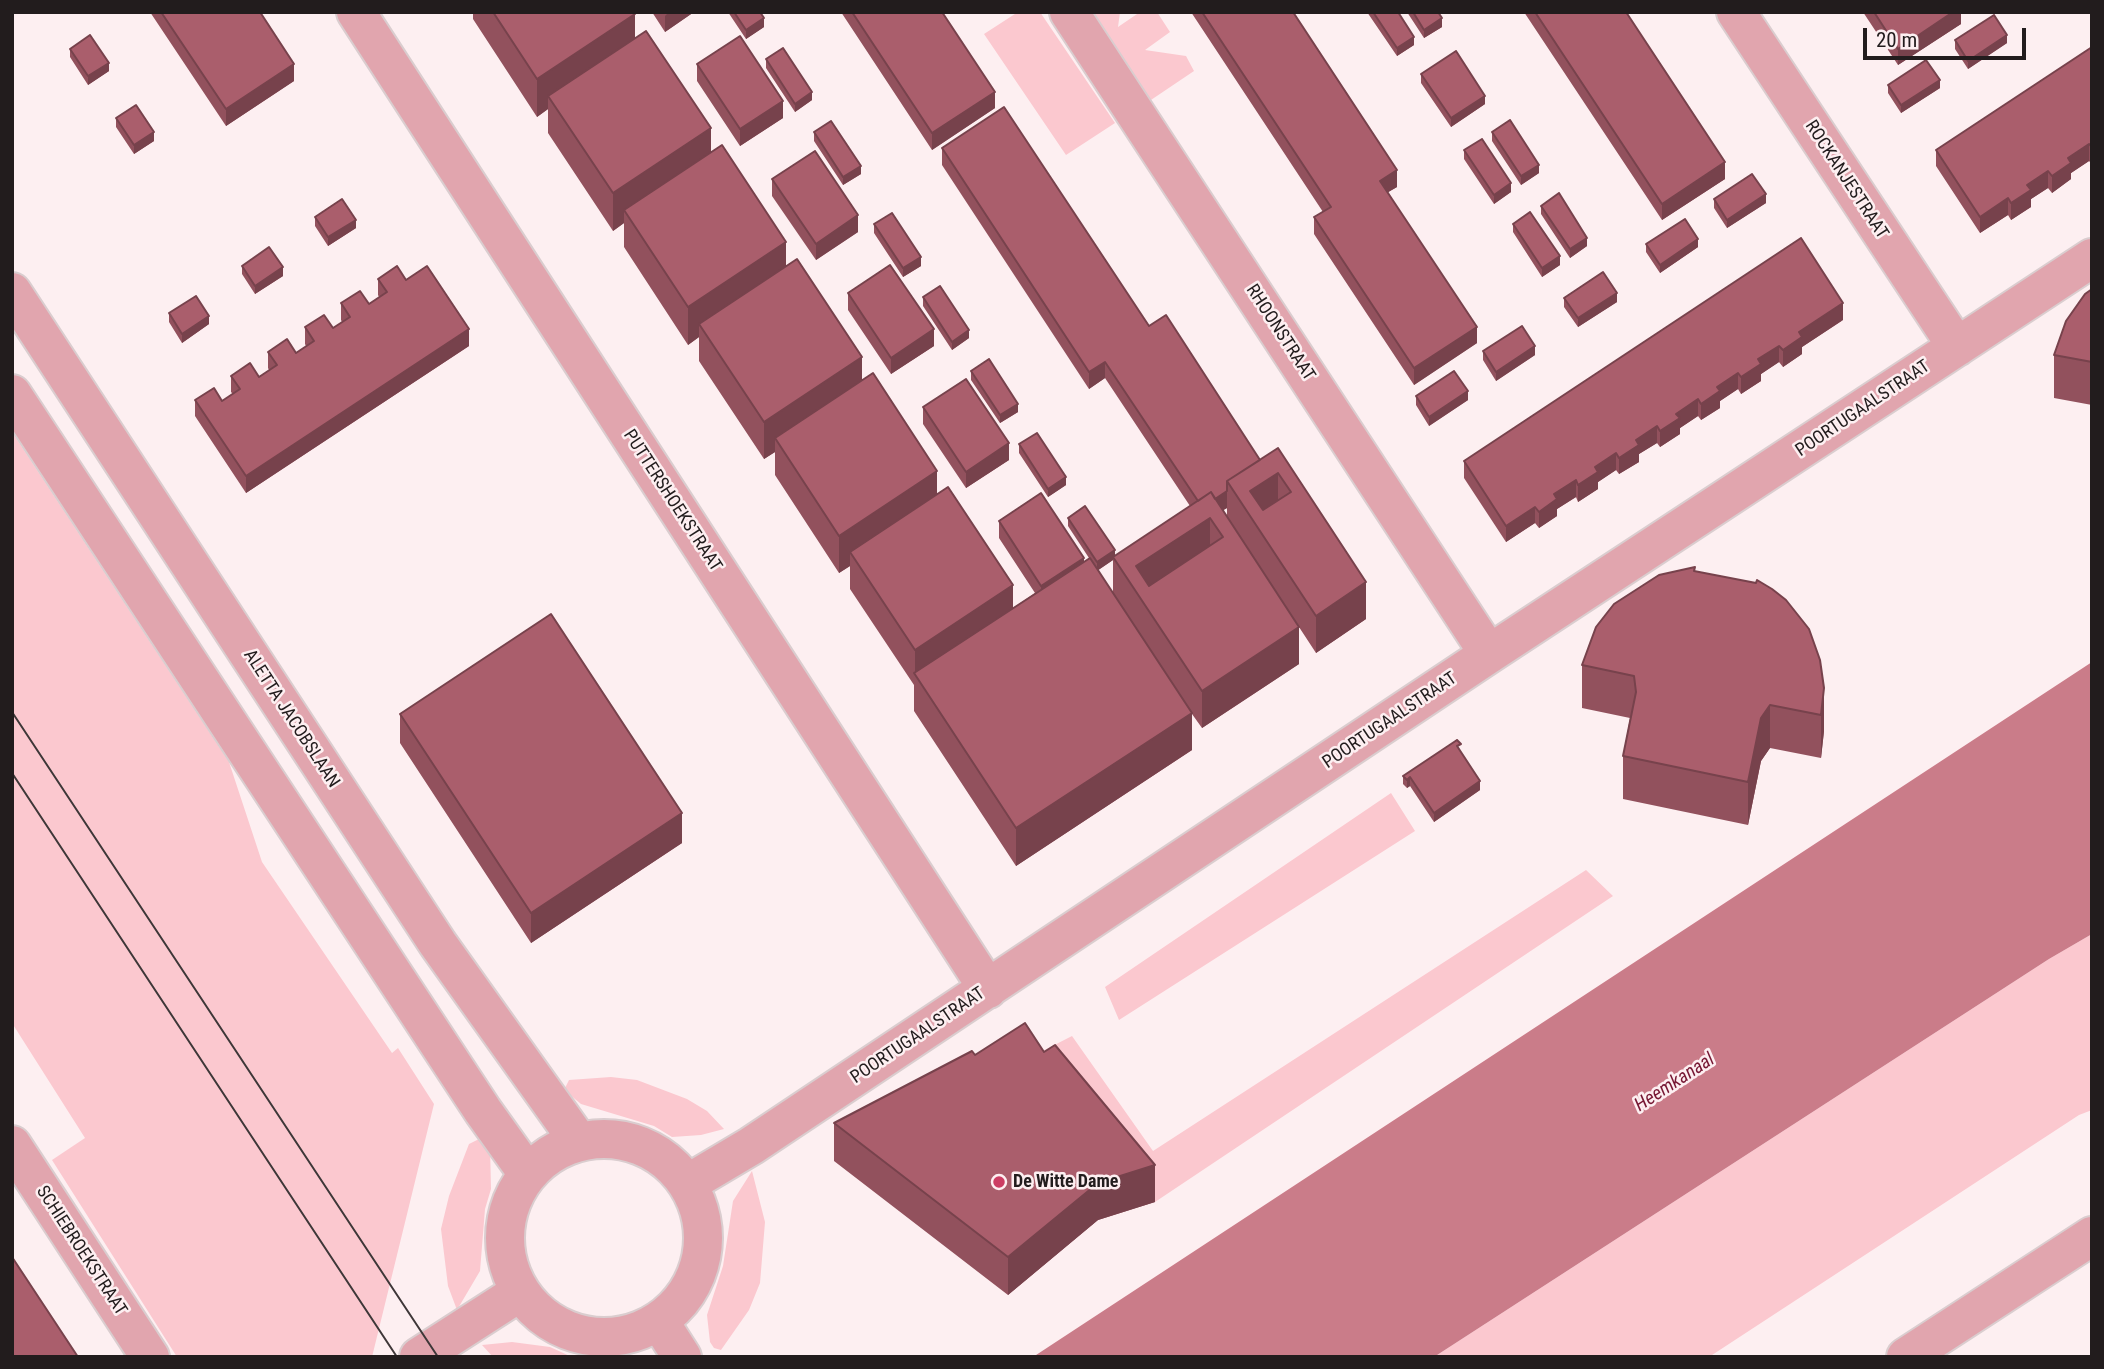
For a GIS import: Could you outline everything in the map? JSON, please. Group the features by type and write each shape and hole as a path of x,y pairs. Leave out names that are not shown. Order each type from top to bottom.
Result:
{"street":[{"name":"PUTTERSHOEKSTRAAT","path":"356,12 988,989"},
{"name":"RHOONSTRAAT","path":"1069,12 1489,654"},
{"name":"ROCKANJESTRAAT","path":"1736,12 1957,347"},
{"name":"POORTUGAALSTRAAT","path":"687,1184 751,1146 1489,654 2092,258"},
{"name":"ALETTA JACOBSLAAN","path":"12,292 438,944 579,1142"},
{"path":"12,394 528,1174"},
{"path":"610,1139 640,1146 667,1161 687,1184 698,1207 704,1233 701,1259 693,1283 678,1305 659,1321 639,1331 617,1337 584,1335 552,1323 534,1309 520,1292 509,1269 504,1245 506,1219 514,1195 528,1174 560,1149 579,1142 610,1139"},
{"name":"SCHIEBROEKSTRAAT","path":"12,1145 150,1357"},
{"path":"1906,1357 2092,1236"},
{"path":"419,1357 520,1292"},
{"path":"659,1321 682,1357"}],"shaded area":[{"path":"1018,12 1040,12 1115,123 1066,155 984,34"},
{"path":"1086,12 1120,12 1118,27 1140,12 1157,12 1170,32 1145,50 1186,56 1194,71 1145,104"},
{"path":"12,432 229,762 262,862 392,1053 398,1048 434,1104 372,1357 177,1357 52,1160 85,1138 12,1023"},
{"path":"1391,793 1415,831 1119,1020 1105,987"},
{"path":"1586,870 1613,896 1155,1202 1056,1082 1025,1060 1072,1036 1153,1151"},
{"path":"2092,934 2092,1110 2079,1115 1709,1357 1434,1357 2049,959"},
{"path":"611,1077 637,1080 687,1099 707,1111 724,1129 701,1135 672,1137 654,1126 581,1104 564,1090 569,1080"},
{"path":"486,1139 490,1145 491,1189 485,1209 480,1271 457,1310 448,1286 441,1229 449,1196 469,1144"},
{"path":"752,1171 765,1222 760,1283 749,1310 721,1350 714,1348 710,1342 707,1315 723,1266 733,1201"},
{"path":"512,1342 550,1347 572,1357 493,1357 482,1345"}],"water":[{"name":"Heemkanaal","path":"2092,662 2092,934 2049,959 1434,1357 1033,1357"}],"building":[{"path":"161,12 260,12 294,64 226,109"},
{"path":"493,12 634,12 635,14 537,79"},
{"path":"734,12 760,12 764,18 746,30"},
{"path":"852,12 942,12 995,92 932,133"},
{"path":"1202,12 1293,12 1397,170 1380,181 1477,327 1414,368 1314,217 1331,207"},
{"path":"1373,12 1398,12 1414,37 1397,48"},
{"path":"1413,12 1438,12 1442,18 1424,30"},
{"path":"1535,12 1626,12 1725,162 1662,204"},
{"path":"1874,12 1953,12 1898,49"},
{"path":"1994,15 2007,35 1968,61 1955,40"},
{"path":"646,31 711,128 613,193 548,96"},
{"path":"90,35 109,63 88,76 70,49"},
{"path":"740,36 783,101 740,129 697,64"},
{"path":"2092,47 2092,147 2089,144 2068,158 2071,163 2052,176 2048,171 2027,185 2031,190 2011,203 2008,198 1980,217 1936,150"},
{"path":"783,48 812,92 795,104 766,59"},
{"path":"1456,51 1485,96 1451,118 1421,74"},
{"path":"1926,60 1940,80 1901,105 1888,85"},
{"path":"136,105 154,132 134,145 116,118"},
{"path":"1004,107 1149,326 1166,315 1260,460 1227,481 1227,491 1215,499 1211,492 1198,501 1105,362 1089,372 942,148"},
{"path":"1510,120 1539,165 1521,176 1492,132"},
{"path":"831,121 861,166 843,177 814,132"},
{"path":"1482,139 1511,183 1494,195 1464,150"},
{"path":"722,145 786,242 688,307 624,210"},
{"path":"815,151 858,215 816,244 772,179"},
{"path":"1752,174 1766,194 1727,220 1714,199"},
{"path":"1559,193 1587,238 1570,249 1541,206"},
{"path":"342,199 356,220 328,237 315,217"},
{"path":"1530,212 1560,256 1542,268 1513,224"},
{"path":"892,213 921,257 903,268 874,224"},
{"path":"1685,219 1698,239 1660,265 1646,244"},
{"path":"1801,238 1843,303 1799,332 1802,337 1783,350 1779,346 1758,359 1761,364 1741,377 1738,373 1717,387 1720,391 1701,404 1698,399 1676,414 1680,418 1660,431 1657,426 1636,440 1639,445 1619,458 1616,453 1595,467 1598,472 1578,485 1576,480 1554,494 1557,499 1539,512 1535,507 1506,526 1464,461"},
{"path":"269,247 283,267 255,286 242,266"},
{"path":"797,259 862,357 764,422 699,324"},
{"path":"890,265 934,329 891,358 848,293"},
{"path":"397,266 406,280 427,266 469,329 246,476 195,400 214,388 222,401 240,389 231,376 250,363 259,377 277,365 268,352 287,339 296,353 314,341 305,327 324,315 333,328 350,317 341,303 360,291 369,304 387,292 378,279"},
{"path":"1603,272 1617,293 1578,318 1564,298"},
{"path":"940,286 969,330 952,342 923,297"},
{"path":"2092,289 2092,362 2054,355 2066,321 2085,294"},
{"path":"196,296 209,316 182,334 169,313"},
{"path":"1522,326 1535,346 1496,372 1483,351"},
{"path":"989,359 1018,404 1000,415 971,371"},
{"path":"1454,371 1468,391 1429,417 1416,396"},
{"path":"873,373 937,471 839,536 775,438"},
{"path":"966,379 1009,443 966,472 923,407"},
{"path":"1037,433 1066,477 1048,489 1019,444"},
{"path":"1278,448 1366,582 1316,616 1227,481","holes":["1278,473 1291,492 1263,510 1250,491"]},
{"path":"948,487 1013,585 915,650 850,552"},
{"path":"1211,492 1299,627 1202,691 1113,557","holes":["1210,518 1223,537 1149,586 1136,566"]},
{"path":"1041,493 1084,558 1041,586 999,521"},
{"path":"1085,506 1115,550 1097,562 1068,518"},
{"path":"1090,558 1192,713 1016,828 914,673"},
{"path":"1695,567 1694,571 1756,583 1757,580 1772,589 1786,600 1809,629 1820,660 1824,688 1821,715 1770,705 1761,718 1748,782 1623,756 1636,692 1634,676 1582,665 1596,627 1614,604 1659,575"},
{"path":"551,614 682,813 531,913 400,714"},
{"path":"1457,740 1461,744 1457,746 1480,781 1434,813 1410,777 1407,780 1403,776"},
{"name":"De Witte Dame","path":"1025,1023 1044,1052 1055,1045 1155,1165 1098,1183 1008,1257 834,1123 972,1051 975,1055"},
{"path":"12,1257 78,1357 12,1357"}],"tram line":[{"path":"12,712 438,1357"},
{"path":"12,773 397,1357"}],"place":[{"name":"De Witte Dame","path":"999,1182"}]}
